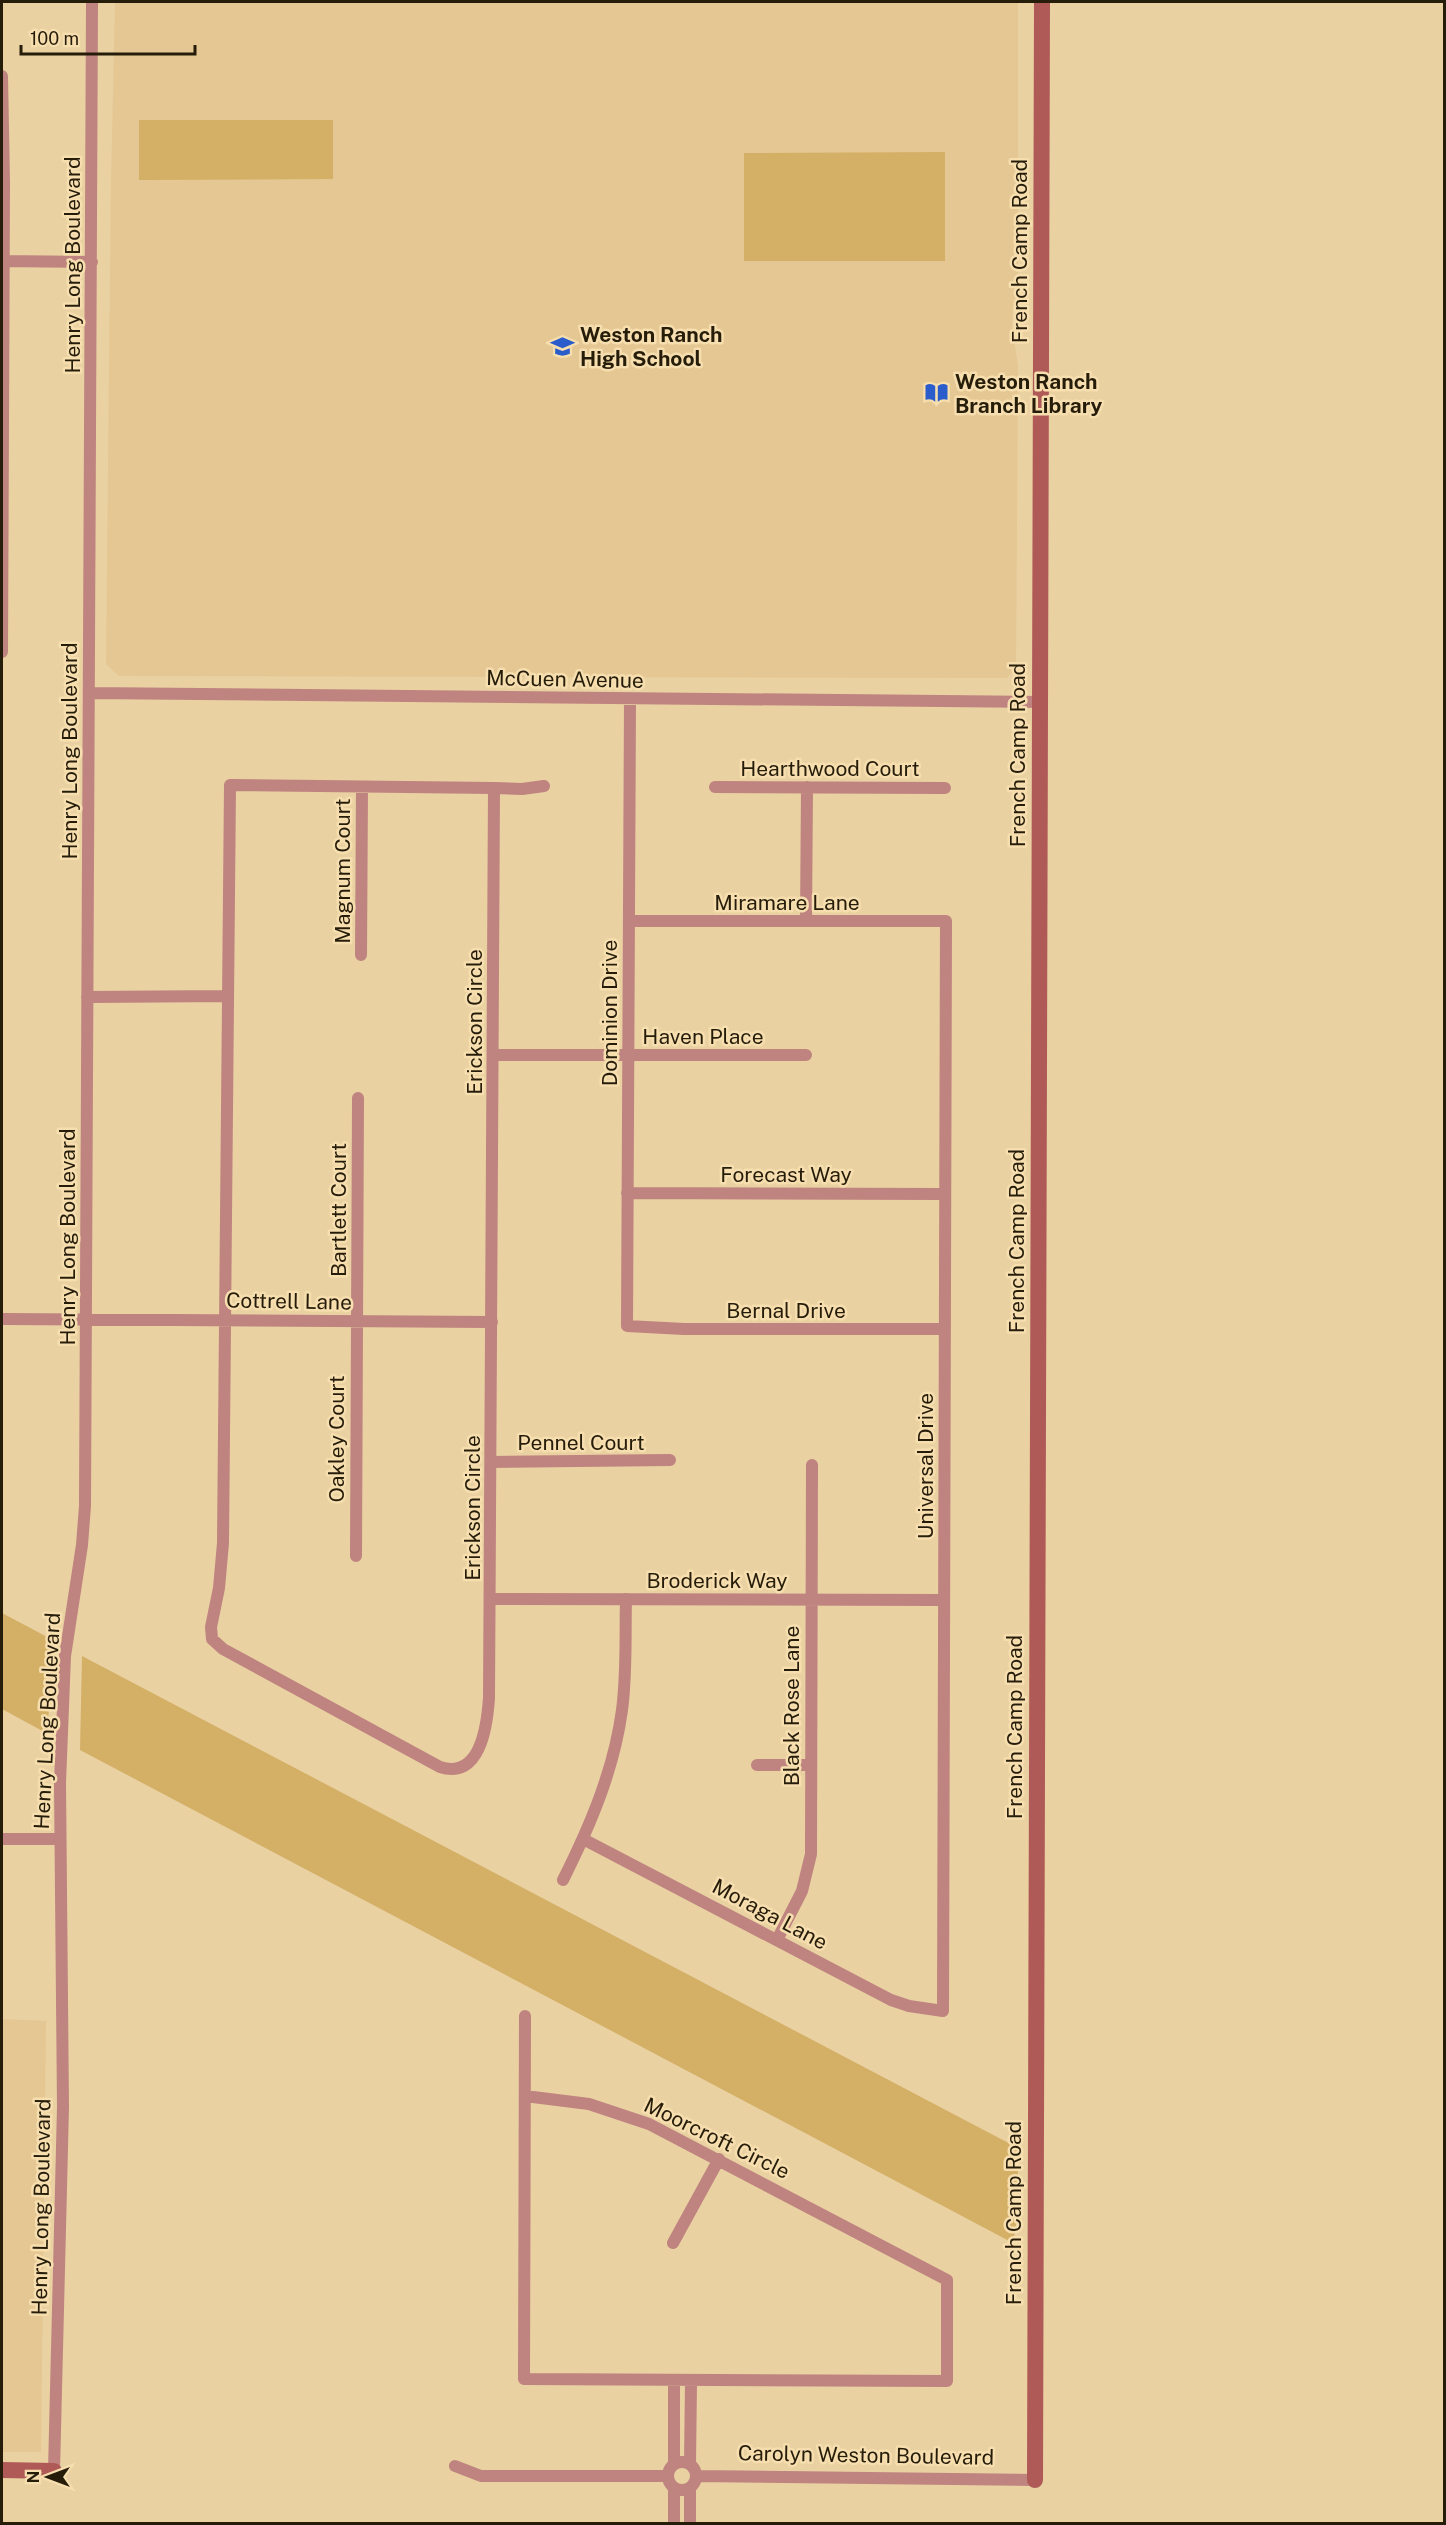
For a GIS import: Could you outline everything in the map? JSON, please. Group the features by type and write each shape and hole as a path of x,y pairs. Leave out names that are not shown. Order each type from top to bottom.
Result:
{"street":[{"name":"Henry Long Boulevard","path":"54,2471 63,2107 60,1839 65,1656 82,1545 85,1506 92,2"},
{"name":"French Camp Road","path":"1035,2480 1042,2"},
{"path":"2,76 2,652"},
{"path":"2,261 92,262"},
{"name":"McCuen Avenue","path":"89,693 630,700 1040,702"},
{"name":"Dominion Drive","path":"627,1326 630,700"},
{"name":"Erickson Circle","path":"230,785 495,788 490,1599 487,1720 475,1755 468,1764 460,1769 450,1770 440,1767 223,1649 212,1639 211,1627 223,1552 230,785"},
{"path":"495,788 522,789 544,786"},
{"name":"Magnum Court","path":"361,955 362,787"},
{"name":"Hearthwood Court","path":"715,787 945,788"},
{"path":"806,921 807,788"},
{"name":"Miramare Lane","path":"629,921 946,921"},
{"name":"Universal Drive","path":"943,2011 946,921"},
{"path":"87,997 228,996"},
{"name":"Haven Place","path":"493,1055 806,1055"},
{"name":"Bartlett Court","path":"356,1321 358,1098"},
{"name":"Forecast Way","path":"627,1193 945,1194"},
{"name":"Cottrell Lane","path":"2,1319 492,1322"},
{"name":"Oakley Court","path":"356,1321 356,1556"},
{"name":"Bernal Drive","path":"627,1326 684,1329 945,1329"},
{"name":"Pennel Court","path":"491,1462 670,1460"},
{"name":"Black Rose Lane","path":"777,1940 802,1891 810,1854 812,1465"},
{"name":"Broderick Way","path":"490,1599 944,1600"},
{"path":"563,1880 583,1839 608,1774 622,1710 626,1599"},
{"path":"758,1765 811,1765"},
{"path":"2,1839 60,1839"},
{"name":"Moraga Lane","path":"583,1839 891,2000 909,2006 943,2011"},
{"path":"525,2016 525,2096"},
{"name":"Moorcroft Circle","path":"525,2096 568,2101 620,2113 658,2128 719,2159 947,2280 947,2381 690,2382 524,2379 525,2096"},
{"path":"673,2243 719,2159"},
{"path":"668,2476 674,2464 674,2381"},
{"path":"690,2382 690,2464 696,2476 690,2488 690,2523"},
{"path":"674,2464 682,2462 690,2464"},
{"path":"455,2466 481,2476 668,2476"},
{"path":"2,2470 54,2471"},
{"path":"668,2476 674,2488 674,2523"},
{"name":"Carolyn Weston Boulevard","path":"696,2476 1035,2480"},
{"path":"674,2488 682,2490 690,2488"}],"shaded area":[{"name":"Weston Ranch High School","path":"115,2 1018,2 1018,305 1013,306 1012,327 1018,366 1016,668 1007,678 119,676 106,664"},
{"path":"139,120 333,120 333,179 139,180"},
{"path":"945,152 945,261 744,261 744,153"},
{"path":"2,1613 51,1639 48,1734 2,1709"},
{"path":"82,1656 1018,2148 1018,2213 1013,2243 80,1750"},
{"path":"2,2019 46,2021 41,2452 2,2452"}],"place":[{"name":"Weston Ranch High School","path":"562,346"},
{"name":"Weston Ranch Branch Library","path":"937,393"}]}
